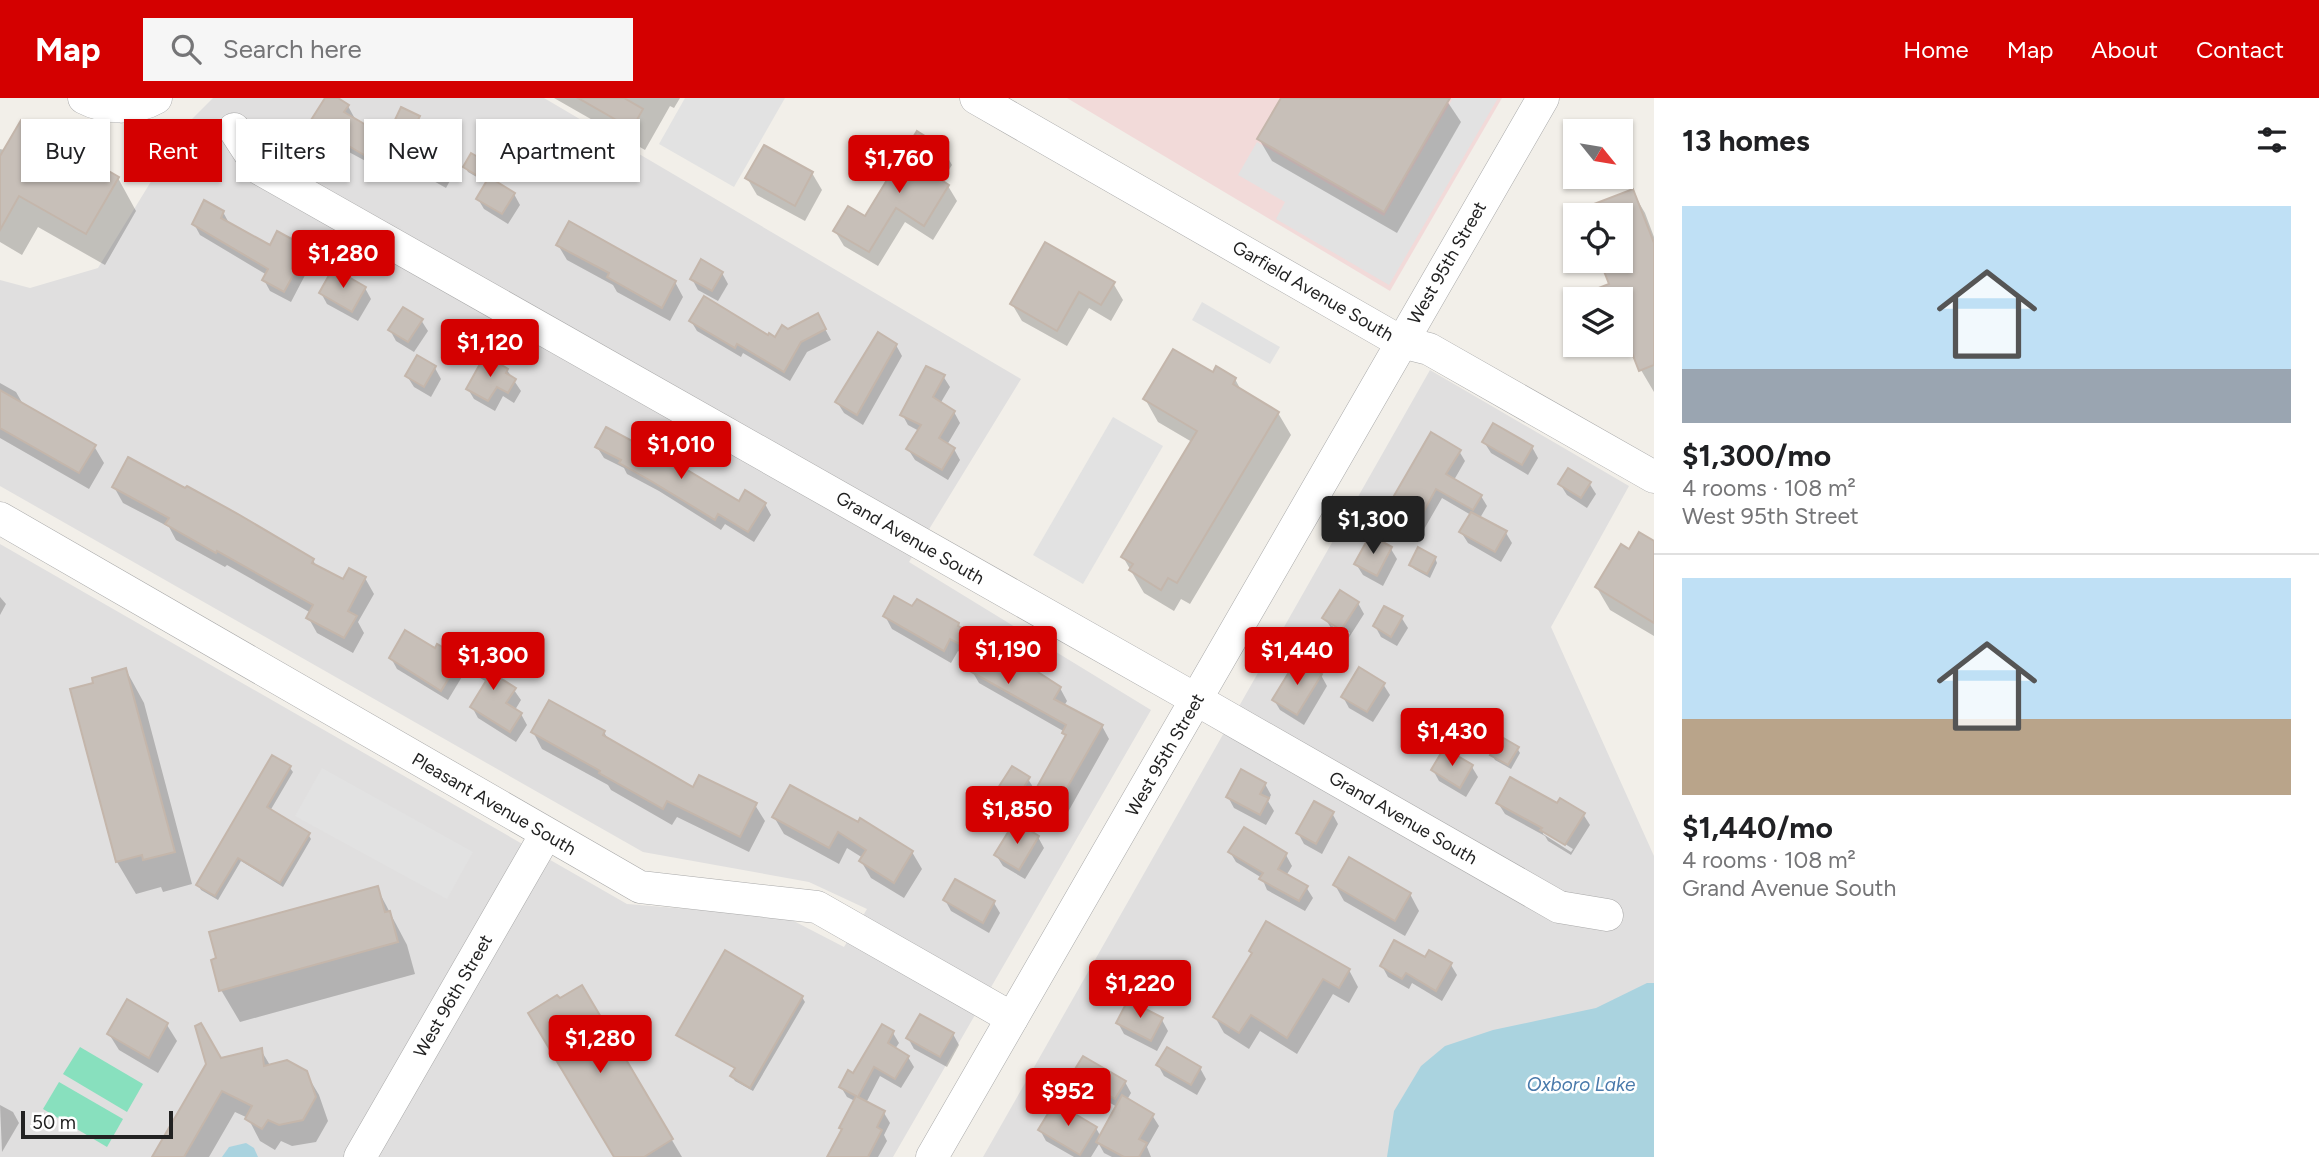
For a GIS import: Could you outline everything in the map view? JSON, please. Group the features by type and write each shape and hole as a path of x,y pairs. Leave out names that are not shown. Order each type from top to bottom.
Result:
{"street":[{"path":"84,98 116,108 151,101"},
{"name":"Garfield Avenue South","path":"976,98 1401,342 1429,349 1654,477"},
{"name":"West 95th Street","path":"932,1157 1543,98"},
{"name":"Grand Avenue South","path":"234,129 260,169 1559,907 1607,915"},
{"name":"Pleasant Avenue South","path":"0,518 640,887 817,906 1012,1018"},
{"name":"West 96th Street","path":"360,1157 547,834"}],"shaded area":[{"path":"213,98 544,98 580,119 476,119 476,182 640,182 640,155 1021,379 909,562 1151,710 893,1157 0,1157 0,544 627,904 786,917 844,947 867,909 809,882 643,852 0,486 0,280 30,288 98,268 151,182 222,182 222,119 192,119"},
{"path":"685,98 785,98 734,187 659,144"},
{"path":"1067,98 1502,98 1390,291"},
{"path":"1453,98 1498,98 1389,285 1276,219 1285,202 1238,175 1257,142 1384,216"},
{"path":"1202,302 1280,347 1270,364 1192,320"},
{"path":"1430,370 1629,486 1551,627 1654,856 1654,1157 983,1157"},
{"path":"1113,417 1163,446 1083,584 1033,555"},
{"path":"322,768 473,852 447,899 295,816"}],"green space":[{"path":"80,1047 143,1084 127,1112 63,1074"},
{"path":"59,1082 123,1119 107,1147 43,1109"}],"water":[{"name":"Oxboro Lake","path":"1647,983 1654,983 1654,1157 1387,1157 1394,1111 1421,1066 1445,1046 1493,1030 1596,1008"},
{"path":"246,1143 254,1148 258,1157 222,1157 229,1147"}],"building":[{"path":"325,98 338,98 349,105 344,112 364,124 364,155 350,147 350,119 312,119"},
{"path":"578,98 624,98 643,109 638,119 615,119"},
{"path":"1281,98 1450,98 1384,212 1257,139"},
{"path":"401,107 420,116 418,119 395,119"},
{"path":"21,120 21,182 110,182 110,172 119,177 86,234 19,196 0,230 0,156"},
{"path":"917,131 944,148 929,172 949,185 924,226 896,208 869,252 833,231 848,206 865,216"},
{"path":"764,145 813,172 795,206 745,178"},
{"path":"471,153 476,156 476,175 463,167"},
{"path":"486,182 497,182 515,193 502,214 476,199"},
{"path":"1633,189 1654,243 1654,365 1639,371 1633,356 1633,287 1601,287 1609,284 1605,273 1633,273 1633,203 1597,203"},
{"path":"204,200 224,211 221,218 270,245 277,231 308,248 284,292 262,280 268,269 192,224"},
{"path":"569,221 676,281 662,308 607,277 609,273 556,245"},
{"path":"1045,242 1115,282 1101,305 1079,292 1057,331 1010,304"},
{"path":"701,259 723,272 712,291 690,279"},
{"path":"333,268 366,287 352,312 319,293"},
{"path":"704,296 775,337 782,325 788,329 818,313 826,329 801,342 784,372 737,344 735,348 689,321"},
{"path":"403,307 423,319 408,342 388,330"},
{"path":"878,332 897,344 857,415 835,402"},
{"path":"1173,349 1213,372 1216,366 1236,378 1233,384 1279,412 1177,583 1168,578 1161,590 1129,570 1133,564 1121,557 1197,431 1143,399"},
{"path":"417,355 436,366 424,387 405,376"},
{"path":"485,355 508,369 506,373 516,379 508,393 497,387 488,401 466,389"},
{"path":"926,366 945,375 933,397 955,411 939,438 955,448 942,470 906,449 921,425 900,415"},
{"path":"0,390 96,445 79,473 0,428"},
{"path":"1493,423 1533,446 1522,465 1482,442"},
{"path":"606,427 632,441 634,438 739,501 745,490 766,503 748,532 718,514 715,520 619,463 621,460 595,447"},
{"path":"1431,432 1461,450 1446,474 1482,495 1473,510 1436,489 1418,522 1388,506"},
{"path":"128,457 238,514 314,559 312,563 343,579 349,568 366,577 348,611 357,616 344,638 306,618 313,605 165,524 169,518 112,487"},
{"path":"1568,468 1591,482 1581,498 1558,484"},
{"path":"1471,512 1507,531 1495,552 1459,532"},
{"path":"1639,532 1654,541 1654,623 1595,587 1621,544 1629,549"},
{"path":"1370,535 1392,547 1377,576 1354,564"},
{"path":"1418,547 1436,557 1427,574 1409,565"},
{"path":"1340,590 1359,602 1341,630 1322,618"},
{"path":"894,596 912,606 917,599 959,623 958,626 1025,662 1061,687 1054,699 1103,725 1060,800 1037,787 1066,735 1062,733 1066,725 970,671 979,654 950,639 944,651 883,616"},
{"path":"1384,606 1403,616 1391,637 1373,626"},
{"path":"405,630 435,648 437,644 461,658 441,691 389,658"},
{"path":"478,645 500,657 492,673 516,688 506,703 522,713 510,732 470,707 489,676 467,665"},
{"path":"1297,659 1322,674 1297,715 1272,700"},
{"path":"1359,667 1385,683 1367,712 1341,697"},
{"path":"126,668 175,852 143,860 142,855 116,862 70,689 93,683 92,678"},
{"path":"549,700 605,731 603,735 693,787 699,775 757,803 740,837 667,801 663,809 531,732"},
{"path":"1500,736 1519,747 1508,765 1490,755"},
{"path":"1444,748 1473,765 1460,788 1431,770"},
{"path":"272,755 291,766 267,807 310,833 280,883 238,858 215,896 196,885"},
{"path":"1012,766 1030,777 1002,824 982,813"},
{"path":"1241,769 1266,783 1260,794 1269,798 1260,815 1226,797"},
{"path":"1510,777 1557,803 1560,798 1585,813 1565,845 1540,830 1542,828 1496,803"},
{"path":"790,785 858,822 860,818 913,851 894,883 859,861 866,850 838,832 829,848 772,817"},
{"path":"1314,801 1334,812 1316,844 1296,833"},
{"path":"1015,821 1039,836 1019,870 994,855"},
{"path":"1244,827 1287,853 1278,869 1308,886 1299,901 1259,879 1263,873 1228,852"},
{"path":"1349,857 1411,893 1395,921 1333,885"},
{"path":"955,879 995,901 983,923 943,900"},
{"path":"378,886 385,912 390,911 398,942 219,991 211,960 216,958 209,932"},
{"path":"1266,921 1350,969 1339,988 1323,979 1287,1038 1251,1015 1239,1033 1213,1017 1252,953 1249,951"},
{"path":"1394,940 1425,957 1429,950 1452,963 1436,991 1406,973 1402,979 1380,966"},
{"path":"725,950 803,996 750,1088 730,1076 735,1068 676,1035"},
{"path":"582,985 673,1139 644,1157 614,1157 528,1013 557,995 560,998"},
{"path":"127,999 168,1023 149,1058 107,1034"},
{"path":"1128,1000 1163,1018 1151,1041 1116,1023"},
{"path":"920,1014 954,1033 940,1057 906,1038"},
{"path":"201,1023 221,1058 262,1048 264,1066 287,1060 307,1071 316,1097 303,1120 279,1125 268,1120 262,1129 245,1119 252,1106 222,1091 184,1157 152,1157 206,1064 195,1026"},
{"path":"882,1024 894,1031 888,1043 909,1056 895,1079 874,1067 858,1097 885,1111 877,1127 882,1130 868,1157 827,1157 856,1096 839,1087 848,1070 853,1073"},
{"path":"1167,1047 1201,1067 1191,1085 1156,1065"},
{"path":"1083,1056 1126,1081 1115,1099 1072,1074"},
{"path":"1122,1095 1154,1114 1139,1139 1147,1143 1139,1157 1124,1157 1096,1142"},
{"path":"1055,1102 1097,1127 1080,1155 1038,1130"}]}
